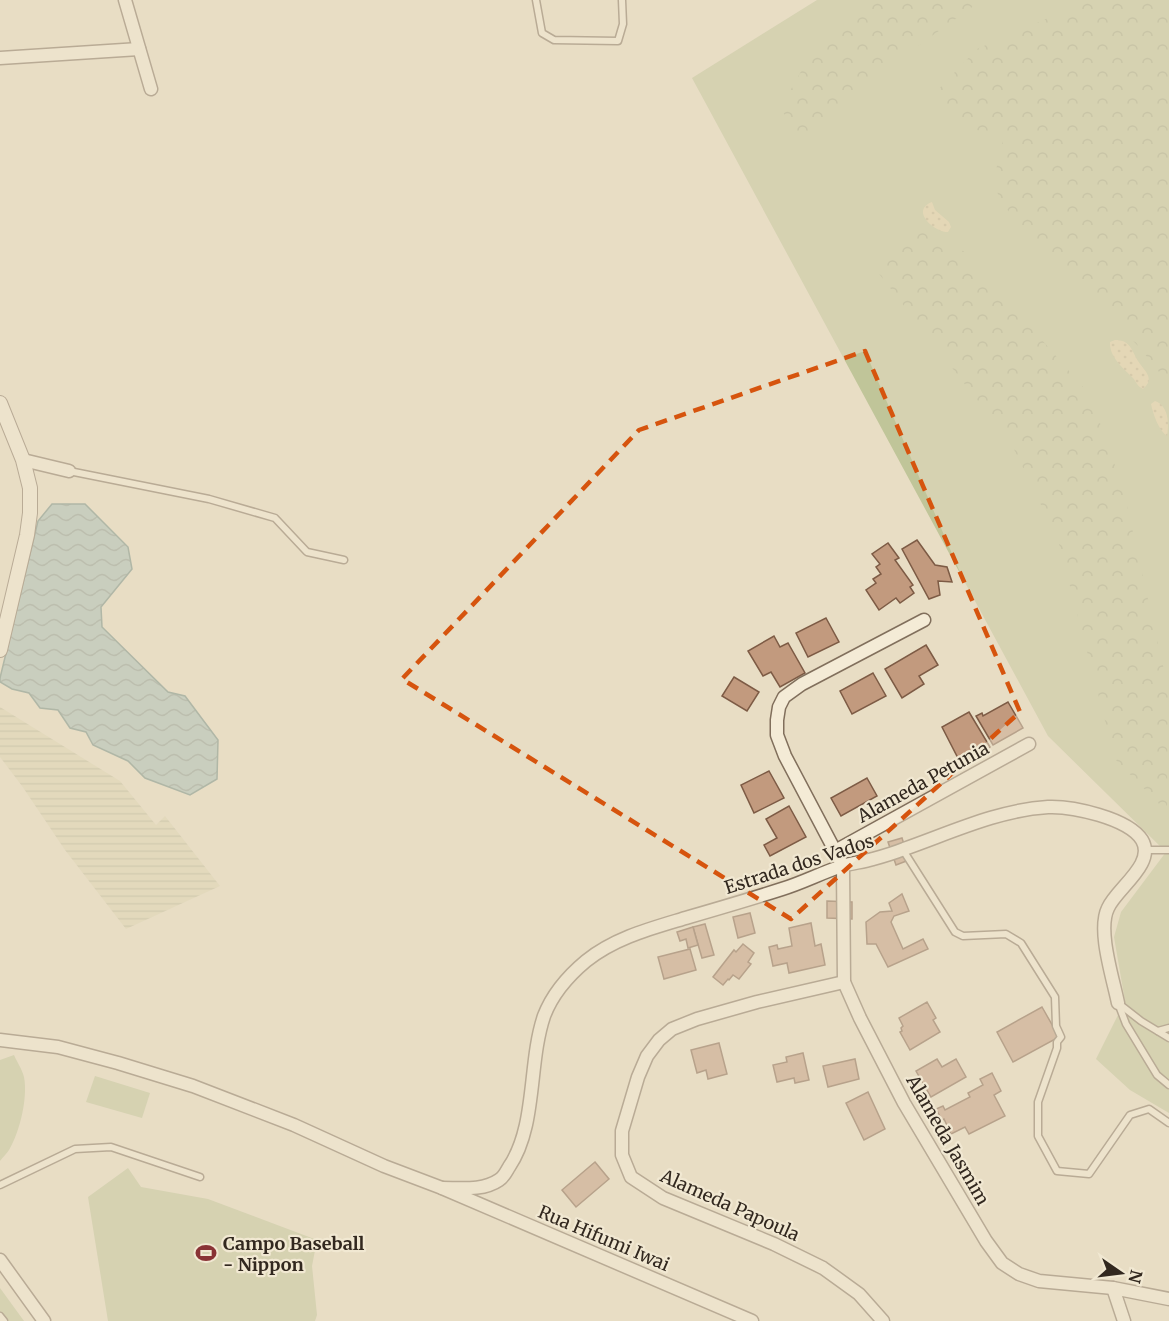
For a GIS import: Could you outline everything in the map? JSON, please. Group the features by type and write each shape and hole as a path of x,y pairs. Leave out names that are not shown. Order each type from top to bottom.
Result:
{"street":[{"path":"125,0 151,89"},
{"path":"0,58 139,49"},
{"path":"0,403 24,460 30,488 27,535 0,650"},
{"path":"24,460 69,471"},
{"path":"843,866 784,756 777,735 779,707 784,697 802,684 924,620"},
{"name":"Alameda Petunia","path":"835,851 1029,744"},
{"name":"Estrada dos Vados","path":"442,1188 472,1189 487,1186 502,1179 520,1145 527,1117 537,1042 545,1015 555,995 585,962 622,939 647,929 784,889 843,866 903,850 984,820 1024,810 1048,807 1096,813 1135,833 1142,840 1145,850"},
{"path":"1118,1003 1103,932 1104,916 1113,899 1140,867 1144,860 1145,850"},
{"name":"Alameda Jasmim","path":"843,866 844,982 904,1103 986,1241 1002,1263 1019,1274 1039,1281 1113,1288 1169,1299"},
{"name":"Alameda Papoula","path":"844,982 757,1002 697,1019 672,1029 659,1040 647,1056 638,1077 622,1131 622,1155 631,1177 663,1198 774,1244 823,1268 859,1294 883,1321"},
{"name":"Rua Hifumi Iwai","path":"0,1040 58,1047 194,1086 294,1125 384,1166 442,1188 752,1321"},
{"path":"0,1260 44,1321"},
{"path":"1113,1288 1124,1321"}],"lane":[{"path":"536,0 542,33 554,40 618,41 623,24 622,0"},
{"path":"69,471 209,499 275,519 307,552 344,560"},
{"path":"903,850 955,932 963,936 1006,934 1021,943 1055,997 1056,1026 1061,1038 1057,1042 1057,1048 1038,1102 1038,1136 1057,1171 1089,1174 1130,1115 1149,1109 1169,1123"},
{"path":"1145,850 1169,850"},
{"path":"1118,1003 1141,1021 1169,1038"},
{"path":"1118,1003 1126,1024 1157,1075 1169,1085"},
{"path":"1158,1031 1169,1028"},
{"path":"0,1185 75,1149 111,1147 200,1177"},
{"path":"0,1316 4,1321"}],"highlighted area":[{"path":"865,351 1020,712 791,919 402,679 639,430"}],"shaded area":[{"path":"0,707 120,781 156,825 165,816 220,886 126,929 65,850 0,757"}],"green space":[{"path":"817,0 1169,0 1169,1113 1130,1090 1096,1059 1125,1001 1114,937 1121,912 1166,852 1048,736 692,78"},
{"path":"876,0 982,0 848,96 799,146 781,107 817,43"},
{"path":"1089,0 1169,0 1169,388 1167,382 1140,348 1000,202 994,179 1004,135 960,127 932,96 977,49"},
{"path":"915,228 965,252 1090,395 1123,488 1168,688 1167,812 1115,759 1058,540 1012,445 877,271"},
{"path":"14,1055 24,1077 24,1104 13,1143 0,1161 0,1060"},
{"path":"95,1076 150,1093 142,1118 86,1102"},
{"name":"Campo Baseball - Nippon","path":"128,1168 141,1187 208,1199 317,1240 312,1266 317,1315 315,1321 108,1321 88,1197"},
{"path":"0,1288 24,1321 0,1321"}],"sand":[{"path":"932,202 935,210 949,222 951,227 948,232 937,229 924,216 923,211"},
{"path":"1120,340 1130,346 1148,375 1149,381 1143,389 1114,358 1110,342"},
{"path":"1155,401 1160,403 1165,411 1168,421 1167,436 1153,413 1151,404"}],"water":[{"path":"52,504 85,504 128,547 132,569 101,607 102,627 168,692 185,696 218,740 217,779 190,795 145,778 128,761 93,745 86,732 70,728 58,710 40,708 29,693 12,689 0,682 38,521"}],"building":[{"path":"917,540 935,565 947,567 952,582 938,581 940,595 929,599 902,549"},
{"path":"888,543 899,558 895,560 913,585 910,587 914,593 900,603 896,598 879,610 866,590 876,583 873,579 881,574 876,567 880,564 872,554"},
{"path":"826,618 839,642 808,657 796,633"},
{"path":"774,636 780,647 788,643 805,673 780,687 771,672 763,676 748,651"},
{"path":"926,645 938,665 919,676 924,684 902,698 885,669"},
{"path":"873,673 886,696 852,714 840,691"},
{"path":"734,677 759,692 747,711 722,696"},
{"path":"1008,702 1023,728 993,745 976,716 982,713 983,716"},
{"path":"969,712 990,747 961,764 942,727"},
{"path":"769,771 784,798 754,813 741,785"},
{"path":"867,778 877,796 841,816 831,798"},
{"path":"789,806 806,837 770,856 764,845 777,838 766,819"},
{"path":"902,838 909,860 896,865 888,842"},
{"path":"902,894 909,911 894,916 891,922 903,949 923,939 928,949 888,967 876,944 867,944 866,922 880,912 892,911 889,903"},
{"path":"827,901 852,902 852,919 827,918"},
{"path":"750,913 755,933 738,938 733,917"},
{"path":"811,923 815,946 821,944 825,965 789,973 787,963 773,966 769,947 777,945 778,949 792,946 789,928"},
{"path":"705,924 714,955 702,958 693,927"},
{"path":"693,927 698,945 688,948 686,939 680,941 677,932"},
{"path":"743,944 754,953 748,962 751,964 739,979 733,975 723,985 713,977 734,950 736,952"},
{"path":"690,949 696,970 664,979 658,957"},
{"path":"927,1002 936,1018 933,1020 940,1032 910,1050 900,1032 903,1026 899,1018"},
{"path":"1042,1007 1059,1037 1013,1062 997,1032"},
{"path":"719,1043 727,1074 708,1079 706,1070 697,1073 691,1050"},
{"path":"803,1053 809,1080 795,1083 794,1078 777,1082 773,1065 787,1062 786,1057"},
{"path":"855,1059 859,1079 828,1087 823,1066"},
{"path":"937,1059 942,1067 956,1059 966,1077 931,1097 916,1071"},
{"path":"992,1073 1001,1091 994,1095 1005,1116 969,1134 965,1127 951,1134 936,1109 943,1106 945,1110 970,1097 968,1093 983,1085 980,1079"},
{"path":"868,1092 885,1129 864,1140 846,1103"},
{"path":"595,1162 609,1179 576,1207 562,1190"}],"place":[{"name":"Campo Baseball - Nippon","path":"206,1253"}]}
